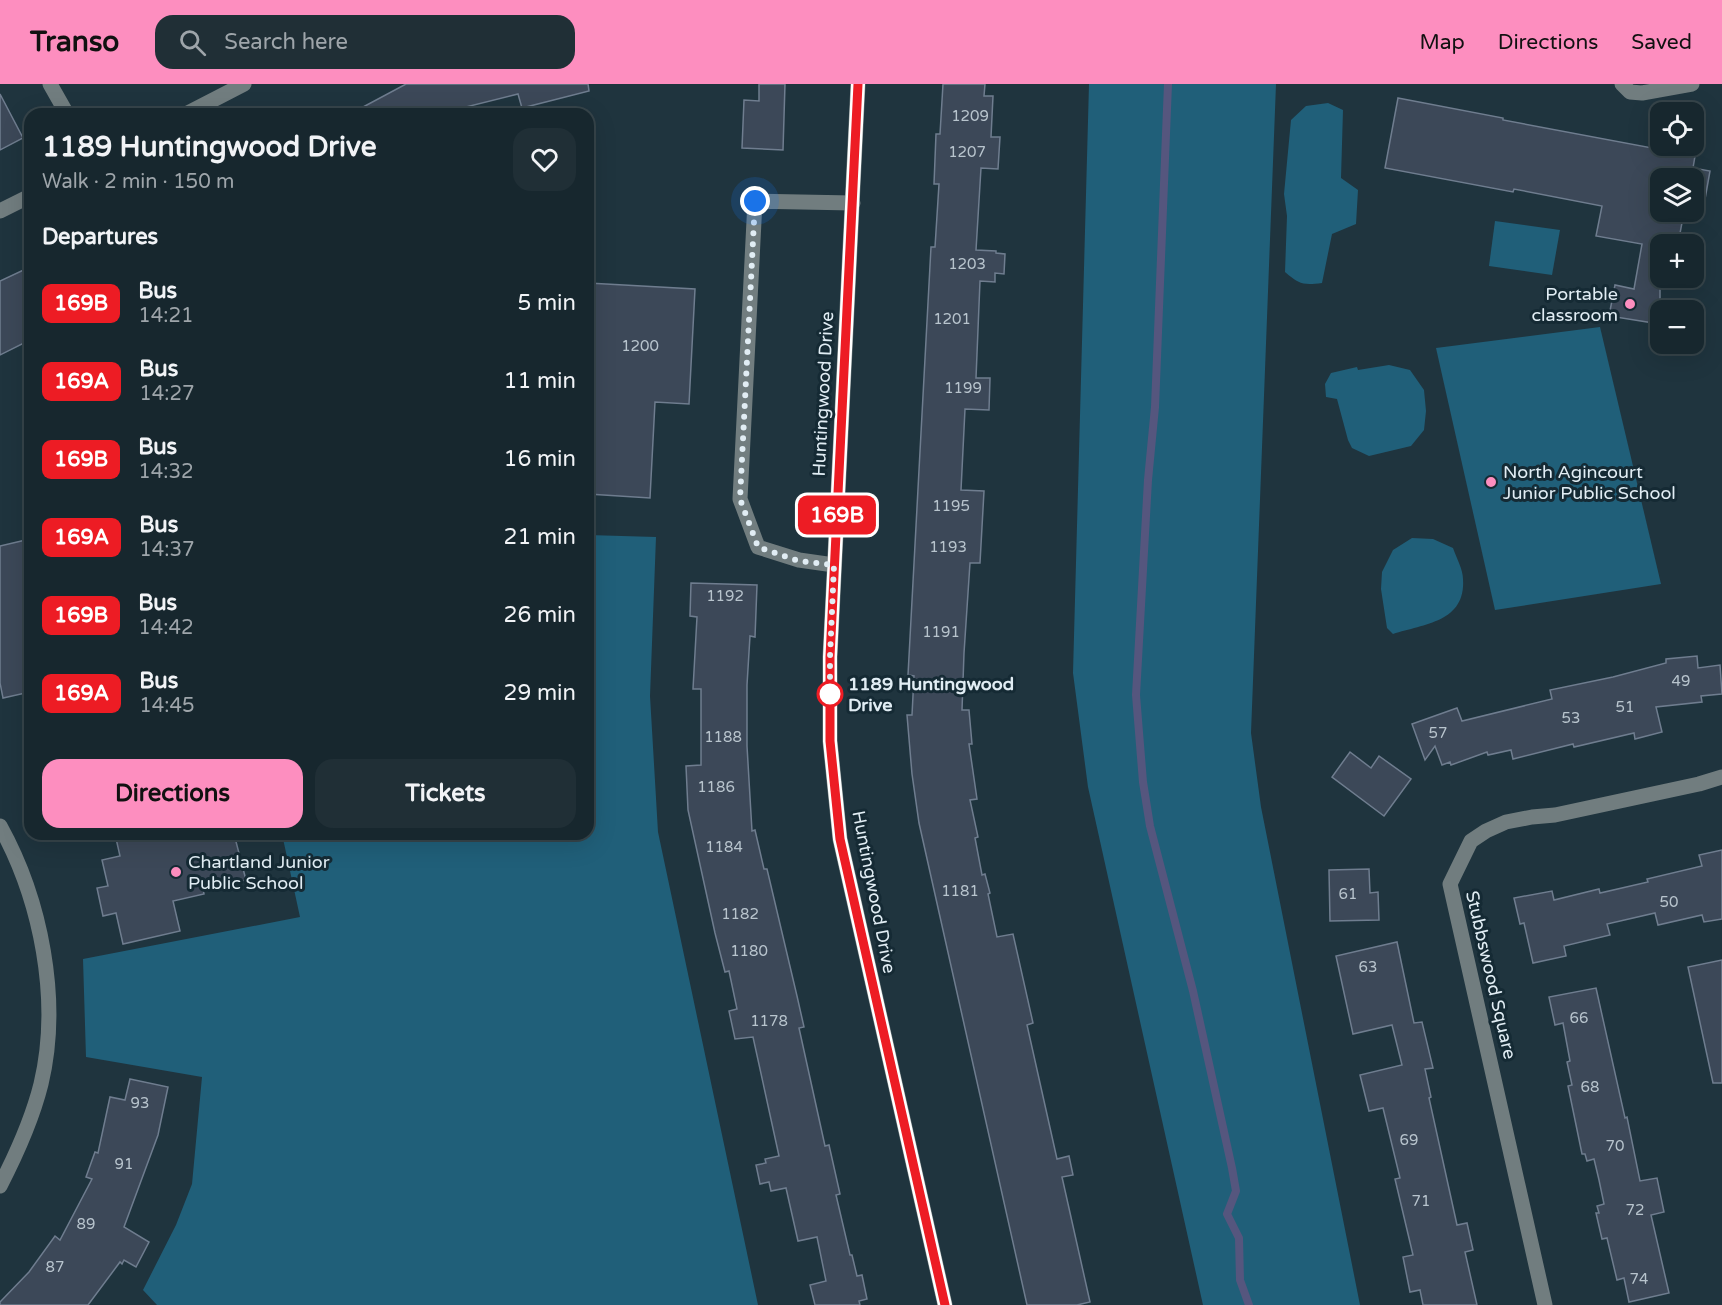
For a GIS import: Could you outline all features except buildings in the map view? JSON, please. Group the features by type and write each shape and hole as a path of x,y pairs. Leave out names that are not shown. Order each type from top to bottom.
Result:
{"street":[{"path":"50,84 64,108"},
{"path":"198,108 244,84"},
{"name":"Huntingwood Drive","path":"858,84 830,657 830,741 840,839 945,1305"},
{"path":"1622,84 1630,92 1642,93 1692,84"},
{"path":"0,211 24,199"},
{"path":"834,565 799,561 758,547 740,499 755,201 853,203"},
{"name":"Stubbswood Square","path":"1545,1305 1450,884 1471,841 1506,822 1532,817 1555,816 1722,777"},
{"path":"0,826 20,870 39,929 48,984 49,1020 41,1083 28,1125 0,1186"}],"shaded area":[{"path":"1089,84 1276,84 1251,733 1261,807 1360,1305 1203,1305 1088,787 1073,673"},
{"path":"1328,103 1343,110 1341,178 1358,190 1356,224 1332,234 1322,283 1306,284 1285,272 1287,216 1284,194 1291,120 1306,106"},
{"path":"1495,221 1560,230 1552,275 1489,266"},
{"path":"1600,327 1661,584 1495,610 1436,348"},
{"path":"1389,365 1410,370 1424,390 1426,411 1424,430 1411,446 1369,456 1352,448 1337,399 1326,397 1325,384 1331,373 1357,367 1358,370"},
{"path":"594,535 656,537 650,696 658,832 758,1305 157,1305 143,1290 176,1225 192,1184 202,1077 86,1057 83,959 300,917 283,840 594,840"},
{"path":"1412,538 1433,539 1453,548 1463,575 1462,593 1458,604 1441,619 1393,634 1387,628 1381,589 1382,572 1393,550"}],"waterway":[{"path":"1168,84 1155,407 1148,480 1136,695 1143,782 1150,826 1193,991 1232,1168 1236,1191 1227,1214 1239,1238 1240,1280 1249,1305"}],"bus line":[{"name":"169B","path":"858,84 830,657 830,741 840,839 945,1305"}],"place":[{"name":"Portable classroom","path":"1630,304"},
{"name":"North Agincourt Junior Public School","path":"1491,482"},
{"name":"1189 Huntingwood Drive","path":"830,694"},
{"name":"Chartland Junior Public School","path":"176,872"}],"route":[{"path":"755,201 740,499 758,547 799,561 834,565 830,699 830,694"}]}
